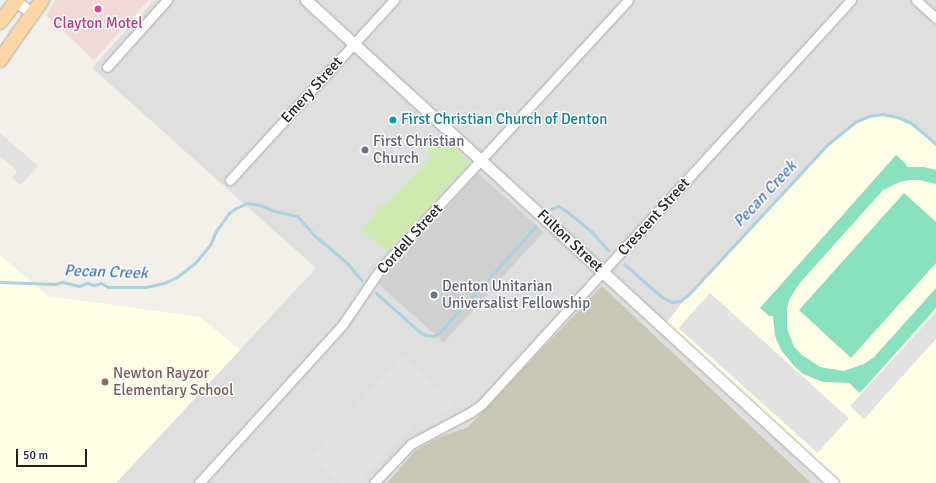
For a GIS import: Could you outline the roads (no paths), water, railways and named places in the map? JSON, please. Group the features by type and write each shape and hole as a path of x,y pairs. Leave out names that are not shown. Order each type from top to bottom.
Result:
{"main road":[{"path":"0,22 16,0"},
{"path":"0,60 42,0"}],"street":[{"path":"16,0 32,14"},
{"path":"107,67 167,0"},
{"name":"Fulton Street","path":"306,0 833,483"},
{"name":"Emery Street","path":"230,180 394,0"},
{"name":"Cordell Street","path":"199,483 343,324 381,268 628,0"},
{"name":"Crescent Street","path":"374,483 411,444 482,404 851,0"},
{"path":"916,0 936,18"}],"waterway":[{"name":"Pecan Creek","path":"624,264 662,297 672,302 680,301 689,294 828,144 855,122 869,116 883,114 897,117 911,123 936,144"},
{"name":"Pecan Creek","path":"0,282 55,284 62,282 79,286 87,283 94,285 101,283 108,287 146,287 164,283 177,277 196,262 210,245 216,231 229,213 247,203 260,205 274,211 297,216 314,235 347,263 362,281"},
{"name":"Pecan Creek","path":"551,209 558,206 565,210 593,233 608,250"},
{"name":"Pecan Creek","path":"376,293 420,332 425,335 434,336 439,333 536,226"}],"place":[{"name":"Clayton Motel","path":"98,9"},
{"name":"First Christian Church of Denton","path":"393,120"},
{"name":"First Christian Church","path":"365,150"},
{"name":"Denton Unitarian Universalist Fellowship","path":"434,295"},
{"name":"Newton Rayzor Elementary School","path":"105,382"}]}
